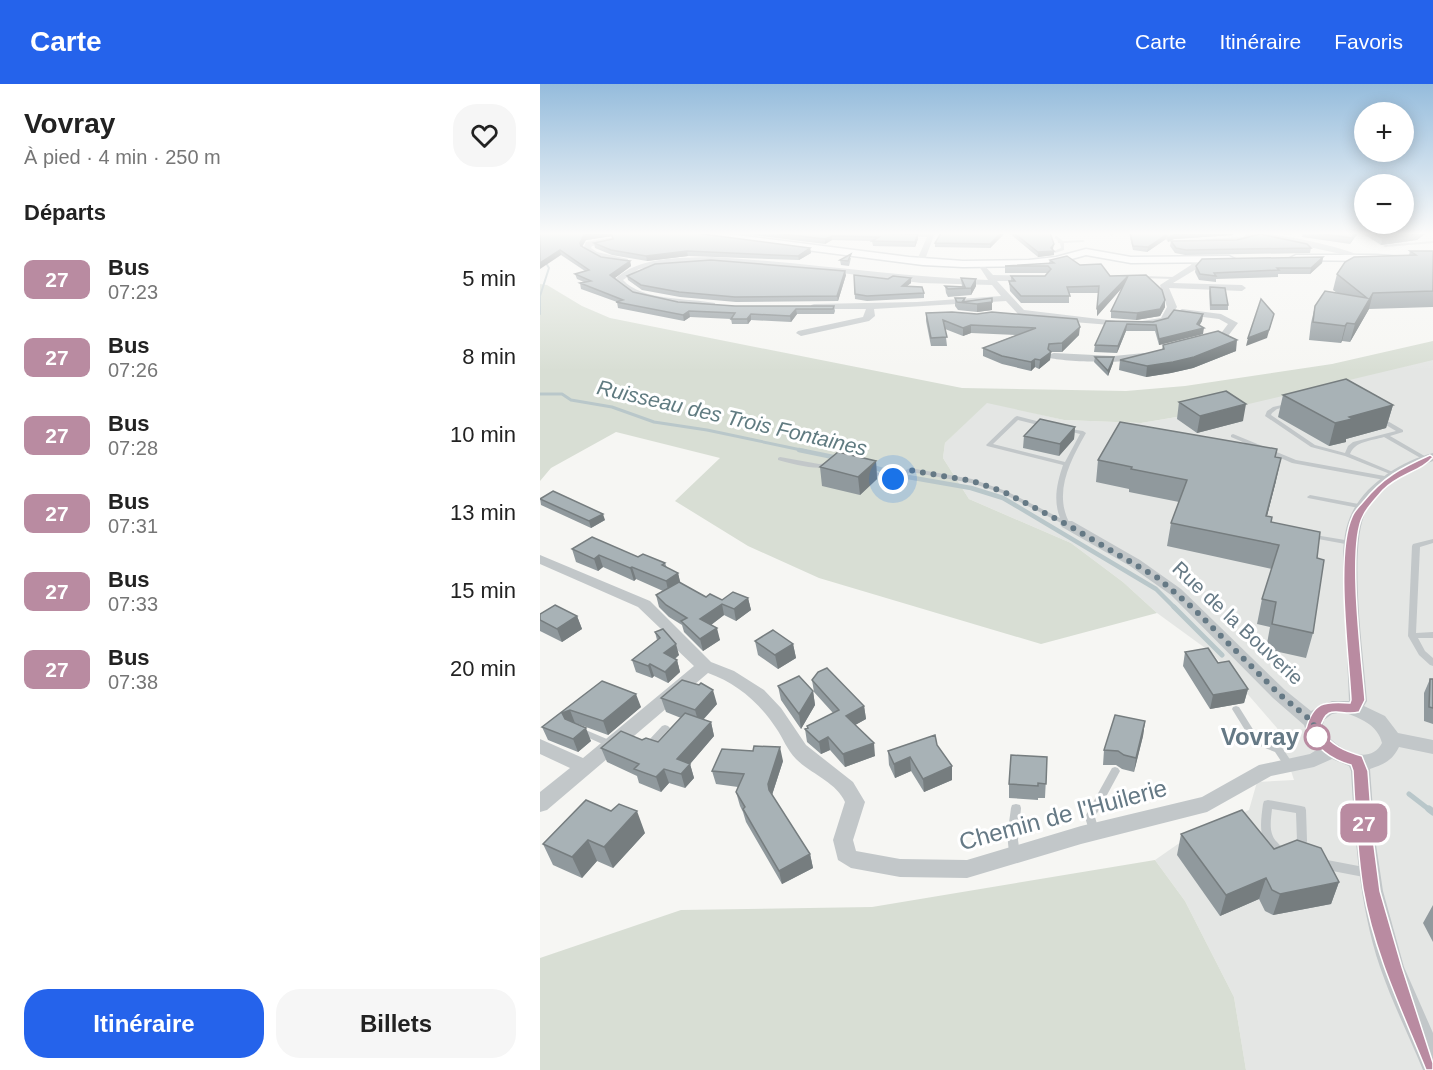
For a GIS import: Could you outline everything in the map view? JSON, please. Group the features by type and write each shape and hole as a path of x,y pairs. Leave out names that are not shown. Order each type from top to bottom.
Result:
{"street":[{"path":"619,279 618,283 640,293 725,306"},
{"path":"915,279 992,281 1018,279"},
{"path":"1164,285 1173,279"},
{"path":"992,281 1019,312"},
{"path":"1164,285 1242,288"},
{"path":"1006,315 1019,312 1112,323 1161,322 1170,311 1172,304 1164,285"},
{"path":"869,308 1007,298"},
{"path":"798,307 869,308 945,314"},
{"path":"801,333 866,318 870,316 869,308"},
{"path":"1170,311 1221,317 1233,323 1225,333 1198,342"},
{"path":"1054,356 1114,359 1156,353"},
{"path":"1354,708 1358,700 1350,569 1351,543 1357,516 1393,477 1430,458"},
{"name":"Rue de la Bouverie","path":"1066,524 1135,563 1176,592 1279,694 1313,722"},
{"path":"540,559 644,604 668,625 680,643 705,666 540,804"},
{"name":"Chemin de l'Huilerie","path":"705,666 719,670 748,686 763,698 781,720 801,752 854,795 855,808 842,848 851,859 900,868 967,869 1094,832 1207,804 1253,776 1288,764 1314,760 1331,751"},
{"path":"1332,707 1354,708 1374,717 1387,730 1390,746 1379,758 1357,760 1331,751 1317,737 1313,722 1323,710 1332,707"},
{"path":"1390,738 1433,747"},
{"path":"540,746 585,767"},
{"path":"1357,760 1361,771 1369,873 1392,967 1433,1063"}],"lane":[{"path":"1347,455 1350,447 1355,443 1401,430 1341,396 1329,396 1269,412 1268,416 1271,420 1313,446 1347,455 1393,477"},
{"path":"1050,426 1017,418 990,445 1065,464"},
{"path":"1061,428 1083,433 1065,464 1059,502 1066,524"},
{"path":"1384,435 1430,458"},
{"path":"1233,436 1294,462 1393,477"},
{"path":"780,459 819,466 840,465"},
{"path":"859,469 893,479 907,471 954,477 989,486 1066,524"},
{"path":"1310,497 1364,507"},
{"path":"1305,535 1351,543"},
{"path":"1433,541 1416,546 1412,636 1422,653 1433,663"},
{"path":"1412,636 1433,635"},
{"path":"1236,710 1256,741 1278,749 1288,764"},
{"path":"574,728 618,740 650,744 665,728"},
{"path":"1094,832 1090,817 1115,771"},
{"path":"1291,855 1270,846 1266,836 1268,804 1301,810 1302,841"},
{"path":"1015,856 1013,840 1016,808"},
{"path":"1309,860 1369,873"}],"shaded area":[{"path":"540,284 547,285 582,306 610,318 962,388 1126,391 1185,386 1332,364 1433,341 1433,360 1236,407 1141,423 1064,420 987,403 945,443 943,458 969,499 1071,543 1123,582 1157,613 1041,644 819,578 748,546 675,501 720,458 616,432 551,468 540,481"},
{"path":"1433,350 1433,1070 1246,1070 1234,997 1185,901 1155,860 1178,844 1249,810 1257,782 1294,780 1277,728 1212,653 1157,613 1123,582 1071,543 969,499 943,458 945,443 987,402 1064,420 1141,423 1236,407"},
{"path":"1155,860 1185,901 1234,997 1246,1070 540,1070 540,958 681,910 872,907"}],"building":[{"path":"586,279 615,279 633,292 678,302 735,306 834,306 833,309 796,309 790,316 751,314 747,319 731,319 735,313 689,311 683,315 616,302 623,300 580,283 591,281"},
{"path":"632,279 842,279 837,296 735,297 679,292 641,285"},
{"path":"854,279 910,279 902,286 922,287 924,293 867,296 855,294"},
{"path":"961,279 976,279 971,288 948,289 945,286 965,287"},
{"path":"1013,279 1125,279 1097,308 1099,286 1067,287 1070,296 1021,296 1009,281 1015,281"},
{"path":"1127,279 1150,279 1162,290 1165,300 1160,309 1137,313 1111,311"},
{"path":"1343,279 1433,279 1433,291 1373,293 1355,324 1347,323 1345,326 1313,322 1315,306 1325,291 1367,298"},
{"path":"1210,287 1225,288 1228,305 1211,305"},
{"path":"955,298 965,298 962,302 992,298 992,302 977,304 957,302"},
{"path":"1261,299 1274,314 1269,330 1248,338"},
{"path":"1174,310 1203,314 1197,324 1204,328 1159,339 1156,325 1127,324 1118,346 1095,345 1106,321 1153,322 1168,318"},
{"path":"992,312 1077,319 1080,327 1062,343 1049,344 1048,349 1051,352 1040,360 1035,359 1031,362 1002,356 983,348 1036,328 971,325 963,328 943,320 947,337 931,338 926,313 977,314"},
{"path":"1218,331 1237,340 1194,357 1173,362 1147,366 1120,360 1164,349 1163,345"},
{"path":"1095,357 1114,357 1108,371"},
{"path":"1346,379 1393,405 1335,423 1283,395"},
{"path":"1226,391 1246,404 1200,416 1179,402"},
{"path":"1040,419 1075,427 1060,444 1024,436"},
{"path":"1120,422 1277,449 1275,457 1281,458 1266,516 1272,517 1271,522 1320,532 1317,558 1324,560 1313,633 1272,624 1276,602 1262,599 1279,545 1171,523 1187,480 1098,460"},
{"path":"838,452 876,461 858,477 820,467"},
{"path":"553,491 603,514 589,521 540,499"},
{"path":"592,537 638,557 643,554 665,563 662,565 678,573 666,581 599,555 594,559 572,549"},
{"path":"679,582 706,597 710,594 722,600 733,592 748,598 734,609 722,604 700,619 717,628 700,639 681,621 687,618 666,605 656,595"},
{"path":"555,605 577,616 557,629 540,620 540,614"},
{"path":"663,629 676,644 664,653 677,660 665,672 650,664 648,666 632,660 660,638 655,632"},
{"path":"773,630 793,644 775,655 755,641"},
{"path":"1208,648 1218,663 1229,661 1248,689 1213,695 1185,652"},
{"path":"827,668 864,706 846,716 874,743 843,754 828,737 819,742 805,729 839,710 812,680 818,672"},
{"path":"799,676 813,691 799,714 778,686"},
{"path":"1430,679 1433,679 1433,708 1429,707"},
{"path":"682,680 699,685 701,683 713,690 695,710 661,698"},
{"path":"602,681 636,694 603,721 570,710 562,713 565,719 586,728 573,739 542,727"},
{"path":"685,713 711,722 677,759 690,764 681,774 664,769 656,777 634,769 639,764 601,748 621,731 642,740 646,738 658,742"},
{"path":"1115,715 1145,721 1136,758 1118,751 1104,750"},
{"path":"935,735 937,745 952,766 923,779 910,757 894,764 888,751"},
{"path":"754,746 780,747 768,784 769,790 810,854 779,871 743,809 745,807 736,792 744,774 712,771 722,749 753,751"},
{"path":"1011,755 1047,757 1046,784 1038,783 1038,786 1009,784"},
{"path":"586,800 611,811 619,804 637,811 604,847 588,840 572,857 543,844"},
{"path":"1242,810 1274,849 1297,840 1321,848 1339,882 1280,894 1272,890 1266,878 1226,895 1181,834"}],"waterway":[{"path":"540,296 545,279"},
{"path":"540,297 540,314"},
{"name":"Ruisseau des Trois Fontaines","path":"540,394 562,394 571,400 612,407 654,422 707,430 806,451"},
{"name":"Ruisseau des Trois Fontaines","path":"799,450 838,458"},
{"name":"Ruisseau des Trois Fontaines","path":"872,467 908,477 971,488 1003,498 1156,589 1222,655"},
{"path":"1409,794 1431,811"},
{"path":"1429,809 1433,812"}],"bus line":[{"name":"27","path":"1433,457 1398,473 1381,486 1357,516 1351,539 1350,569 1358,700 1354,708 1343,706 1323,710 1313,722 1313,729 1323,745 1331,751 1357,760 1361,771 1365,838 1372,891 1392,967 1433,1063"}],"place":[{"name":"Vovray","path":"1317,737"}],"route":[{"path":"893,479 909,470 954,477 989,486 1030,504 1135,563 1176,592 1279,694 1313,722 1313,729 1317,737"}]}
